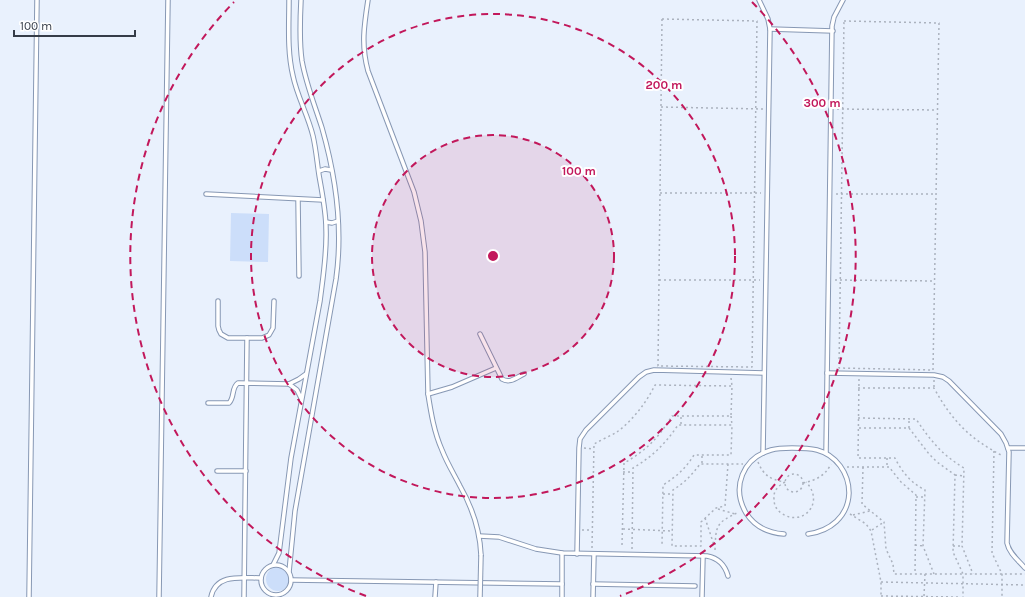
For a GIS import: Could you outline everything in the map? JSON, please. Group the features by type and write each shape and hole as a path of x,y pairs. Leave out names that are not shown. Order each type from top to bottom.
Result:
{"lane":[{"path":"29,597 37,0"},
{"path":"159,597 168,0"},
{"path":"273,565 279,553 287,489 324,277 326,252 326,222 319,171 309,123 292,75 289,50 289,0"},
{"path":"289,572 280,565 269,566 264,571 261,578 262,585 266,591 276,596 287,590 291,580 289,572 295,511 337,272 339,241 338,221 331,170 322,129 309,90 302,62 300,46 301,0"},
{"path":"368,0 363,34 365,62 414,192 421,222 425,252 428,394 433,423 442,450 447,463 466,497 475,520 479,536 481,555 480,597"},
{"path":"759,0 768,19 770,29 763,453"},
{"path":"826,453 832,31 834,17 844,0"},
{"path":"770,29 832,31"},
{"path":"319,171 325,169 331,170"},
{"path":"206,194 324,200"},
{"path":"298,199 298,276"},
{"path":"326,222 332,223 338,221"},
{"path":"218,301 218,326 221,334 228,338 266,337 273,328 274,302"},
{"path":"480,334 501,377 506,381 510,381 524,374"},
{"path":"244,597 247,338"},
{"path":"428,394 441,392 452,388 496,368"},
{"path":"577,554 580,439 586,430 639,377 646,372 654,370 764,373"},
{"path":"208,403 229,403 232,399 235,386 241,382 289,384 299,380 307,374"},
{"path":"827,374 934,375 944,377 949,381 1001,434 1006,443 1008,448 1007,543 1009,550 1025,568"},
{"path":"289,384 297,390 302,399"},
{"path":"784,534 770,532 758,526 745,510 739,489 743,474 749,464 756,457 772,449 806,448 826,453 833,458 841,467 847,478 849,489 848,500 840,518 823,531 808,534"},
{"path":"1008,448 1025,448"},
{"path":"217,471 246,471"},
{"path":"479,536 499,537 536,549 562,553 712,557 721,562 727,570 728,576"},
{"path":"562,553 562,597"},
{"path":"593,554 593,597"},
{"path":"702,597 703,556"},
{"path":"211,597 214,588 222,581 231,578 261,578"},
{"path":"291,580 562,584"},
{"path":"435,597 436,582"},
{"path":"593,584 695,586"}],"path":[{"path":"662,20 757,21 756,108 752,367 658,366 662,20"},
{"path":"844,21 939,23 937,110 933,370 838,368 844,21"},
{"path":"661,107 769,109"},
{"path":"831,109 937,110"},
{"path":"660,193 767,193"},
{"path":"830,194 936,194"},
{"path":"659,280 766,280"},
{"path":"829,280 935,281"},
{"path":"662,546 663,485 681,472 694,455 731,455 731,372"},
{"path":"859,374 858,458 895,458 908,478 925,490 923,546 934,574"},
{"path":"593,554 592,530 594,444 615,433 633,418 646,401 655,385 732,386"},
{"path":"858,388 934,388 946,409 961,427 984,445 1008,458"},
{"path":"622,545 624,463 639,454 652,442 666,426 672,416 731,416"},
{"path":"681,416 681,425"},
{"path":"858,418 916,419 936,447 964,468 962,546 973,574"},
{"path":"909,419 909,428 929,454 954,475 964,476"},
{"path":"632,555 633,468 652,455 666,441 678,425 732,425"},
{"path":"858,428 909,428"},
{"path":"579,448 594,449"},
{"path":"994,451 992,553 1002,574 1002,597"},
{"path":"702,455 702,464"},
{"path":"756,457 765,474 775,480 785,482"},
{"path":"803,483 815,480 823,475 833,458"},
{"path":"887,458 887,467"},
{"path":"728,464 725,506 716,508 701,522 701,546 672,546 673,490 687,480 700,464 702,464 728,464 749,464"},
{"path":"841,467 888,467 900,482 916,495 915,574"},
{"path":"863,467 862,504 884,522 886,549 893,564 894,574 1025,574"},
{"path":"624,472 633,472"},
{"path":"785,482 786,488 792,492 798,492 801,490 803,483 801,478 796,474 790,475 785,482 778,486 774,493 774,504 778,511 782,514 795,518 808,512 813,504 814,499 812,490 806,482"},
{"path":"954,475 953,552 963,574 963,597"},
{"path":"663,494 673,494"},
{"path":"916,497 925,497"},
{"path":"716,508 735,514"},
{"path":"714,550 718,526 724,520 745,510"},
{"path":"844,511 866,524 871,530 881,582 881,596 960,597"},
{"path":"852,515 870,511"},
{"path":"705,518 715,547"},
{"path":"871,530 884,522"},
{"path":"578,530 592,530"},
{"path":"623,530 672,531"},
{"path":"915,545 923,546"},
{"path":"953,546 962,546"},
{"path":"924,597 925,574"},
{"path":"881,582 1025,585"}],"shaded area":[{"path":"231,213 269,214 268,262 230,261"},
{"path":"278,567 283,568 289,574 289,584 283,590 278,591 273,590 267,584 266,579 267,574 273,568"}]}
